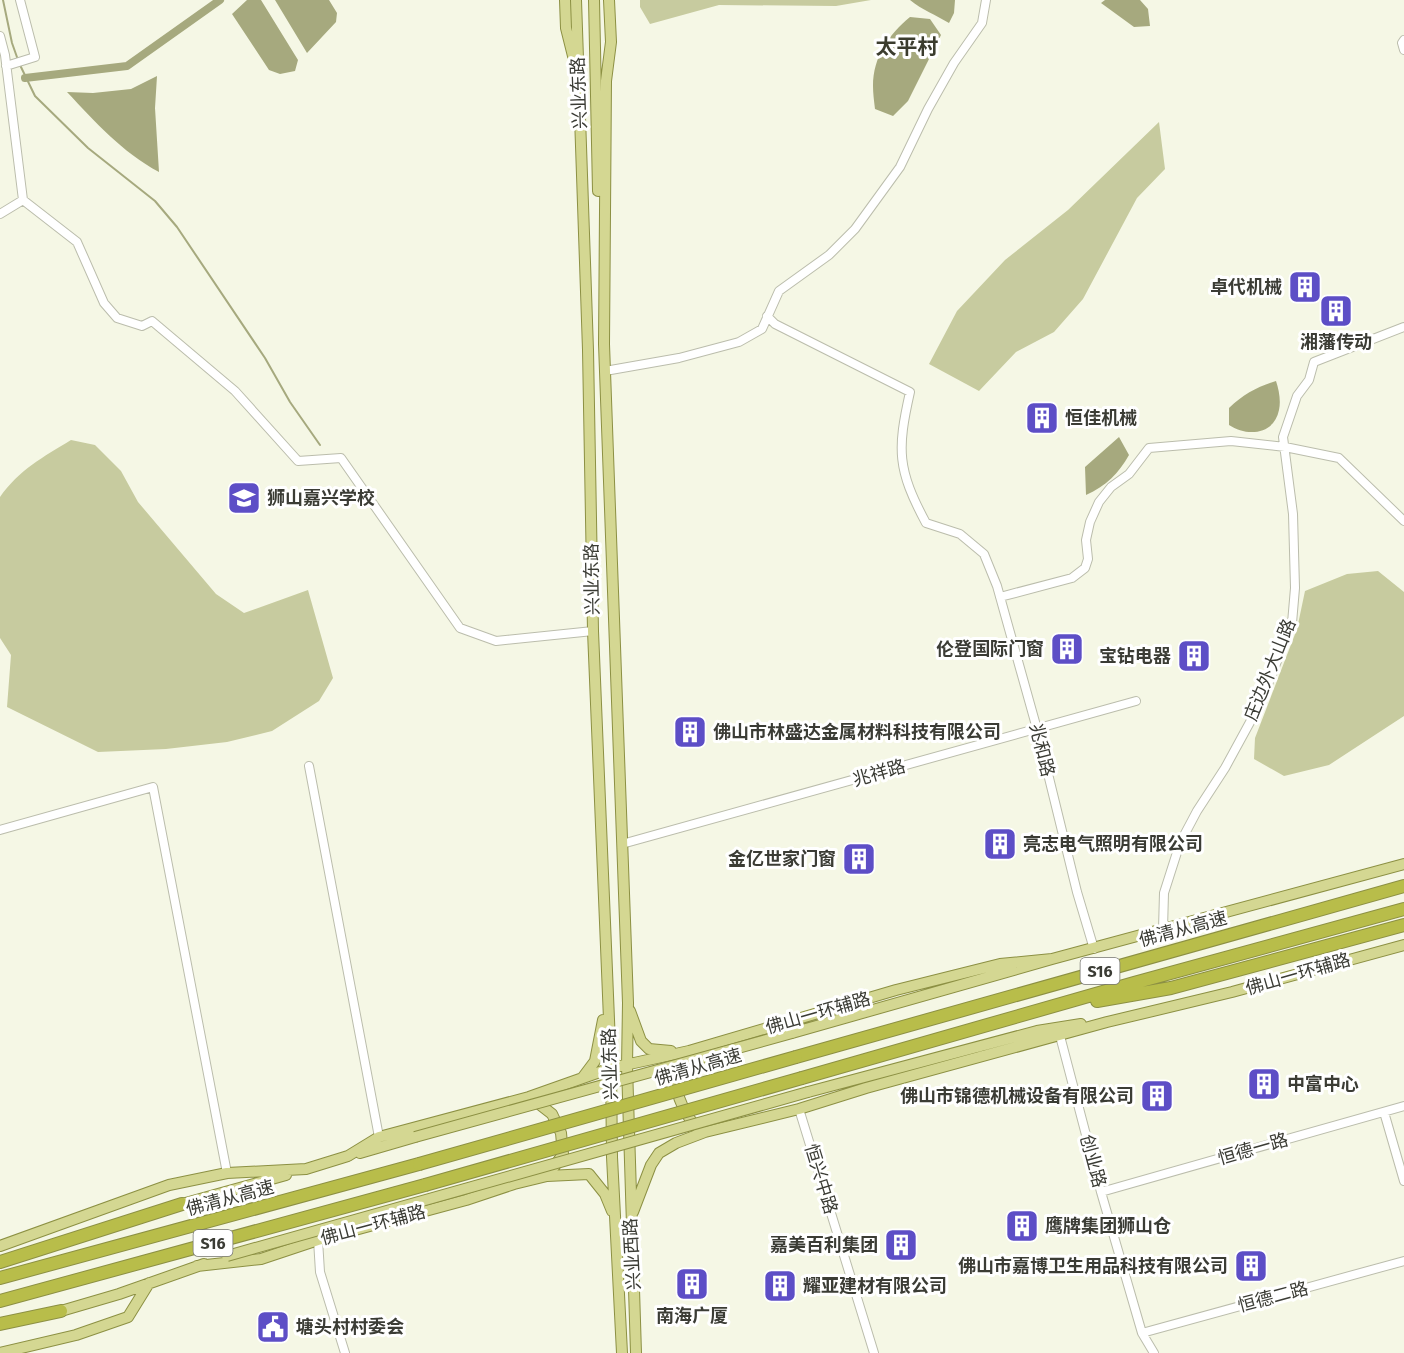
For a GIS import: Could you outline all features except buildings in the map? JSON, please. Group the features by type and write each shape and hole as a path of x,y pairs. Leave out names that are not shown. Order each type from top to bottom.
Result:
{"highway":[{"name":"佛清从高速","path":"0,1278 419,1164 1404,886"},
{"name":"S16","path":"0,1301 425,1185 1404,909"},
{"path":"1041,1010 1171,988 1404,925"},
{"path":"0,1262 182,1204"},
{"path":"0,1324 61,1311"}],"main road":[{"path":"565,0 566,28 578,75"},
{"name":"兴业东路","path":"576,0 588,350 593,631 611,1068 612,1158"},
{"path":"594,0 594,85 604,344"},
{"name":"兴业东路","path":"609,0 611,42 606,81 604,344 628,1003 629,1155"},
{"name":"佛山一环辅路","path":"0,1246 169,1185 227,1173 306,1169 1052,959 1404,864"},
{"name":"佛山一环辅路","path":"631,1218 651,1165 659,1153 676,1143 705,1132 1107,1022 1232,992 1404,945"},
{"name":"佛山一环辅路","path":"348,1156 379,1137 529,1097 611,1068 690,1051 896,990 1000,964 1052,959"},
{"path":"582,1077 595,1060 599,1047 607,994"},
{"path":"628,1003 637,1032 649,1049 661,1052 690,1051"},
{"path":"61,1311 227,1256 808,1092 1037,1031 1107,1022"},
{"path":"690,1051 677,1071 676,1082 689,1120 705,1132"},
{"path":"529,1097 552,1114 563,1140 561,1158 547,1176"},
{"name":"兴业西路","path":"629,1155 636,1353"},
{"name":"兴业西路","path":"612,1158 622,1353"},
{"path":"182,1204 306,1169"},
{"name":"佛山一环辅路","path":"197,1266 261,1259 318,1240 547,1176 589,1174 605,1194 616,1223"},
{"path":"0,1353 76,1335 128,1317 149,1283"}],"street":[{"path":"6,66 36,57 20,0"},
{"path":"605,371 679,358 739,342 762,329 779,291 829,255 855,230 900,167 928,109 954,63 982,23 986,0"},
{"path":"0,36 23,200 77,242 104,303 117,318 142,326 152,321 235,391 298,461 341,458 460,628 496,641 593,631"},
{"path":"1404,39 1402,43 1404,51"},
{"path":"0,214 23,200"},
{"name":"兆和路","path":"767,316 775,324 910,392 902,426 900,454 910,492 926,523 960,534 984,554 1000,597 1037,729 1077,892 1094,949"},
{"name":"庄边外大山路","path":"1163,929 1164,893 1180,843 1261,702 1292,623 1295,588 1293,514 1283,437 1297,396 1309,380 1314,362 1404,327"},
{"path":"1000,597 1072,578 1085,567 1088,559 1086,540 1090,522 1099,502 1111,487 1129,474 1149,448 1231,441 1285,447 1339,458 1404,521"},
{"name":"兆祥路","path":"622,844 1136,701"},
{"path":"309,766 379,1137"},
{"path":"0,830 153,787 227,1173"},
{"name":"创业路","path":"1060,1036 1101,1192 1142,1333 1154,1353"},
{"name":"恒德一路","path":"1101,1192 1404,1106"},
{"name":"恒兴中路","path":"799,1108 874,1353"},
{"path":"1384,1112 1404,1181"},
{"path":"318,1240 320,1272 345,1353"},
{"name":"恒德二路","path":"1142,1333 1404,1261"}],"shaded area":[{"path":"247,0 261,0 298,60 295,71 280,74 269,70 232,14"},
{"path":"275,0 329,0 337,13 336,22 307,53"},
{"path":"640,0 871,0 836,6 719,5 650,24 640,7"},
{"path":"910,0 955,0 954,13 949,23"},
{"path":"1105,0 1140,0 1148,9 1150,26 1134,27 1101,3"},
{"path":"910,17 930,19 941,35 908,101 893,116 875,109 874,75 884,47 895,31"},
{"path":"157,76 155,108 159,172 121,146 67,92 93,93 131,89"},
{"path":"1159,122 1165,169 1137,198 1083,299 1054,332 1016,352 979,391 929,364 957,311 1005,260 1068,210"},
{"path":"1276,381 1280,407 1272,425 1266,429 1251,432 1229,425 1229,408 1251,392"},
{"path":"1119,437 1129,455 1111,478 1086,495 1085,467"},
{"path":"71,440 95,445 121,471 138,502 216,594 244,613 308,590 333,678 319,701 272,731 227,742 166,749 98,752 7,707 11,655 0,638 0,497 23,472"},
{"path":"1378,571 1404,592 1404,716 1329,765 1284,776 1254,759 1255,738 1297,629 1305,591 1347,574"}],"waterway":[{"path":"3,0 18,60"},
{"path":"25,78 127,66 220,0"},
{"path":"20,65 35,96 88,148 155,201 177,227 320,445"}],"place":[{"name":"卓代机械","path":"1305,287"},
{"name":"湘藩传动","path":"1336,311"},
{"name":"恒佳机械","path":"1042,418"},
{"name":"狮山嘉兴学校","path":"244,498"},
{"name":"伦登国际门窗","path":"1067,649"},
{"name":"宝钻电器","path":"1194,656"},
{"name":"佛山市林盛达金属材料科技有限公司","path":"690,732"},
{"name":"亮志电气照明有限公司","path":"1000,844"},
{"name":"金亿世家门窗","path":"859,859"},
{"name":"中富中心","path":"1264,1084"},
{"name":"佛山市锦德机械设备有限公司","path":"1157,1096"},
{"name":"鹰牌集团狮山仓","path":"1022,1226"},
{"name":"嘉美百利集团","path":"901,1245"},
{"name":"佛山市嘉博卫生用品科技有限公司","path":"1251,1266"},
{"name":"南海广厦","path":"692,1284"},
{"name":"耀亚建材有限公司","path":"780,1286"},
{"name":"塘头村村委会","path":"273,1327"}],"district":[{"name":"太平村","path":"907,47"}]}
